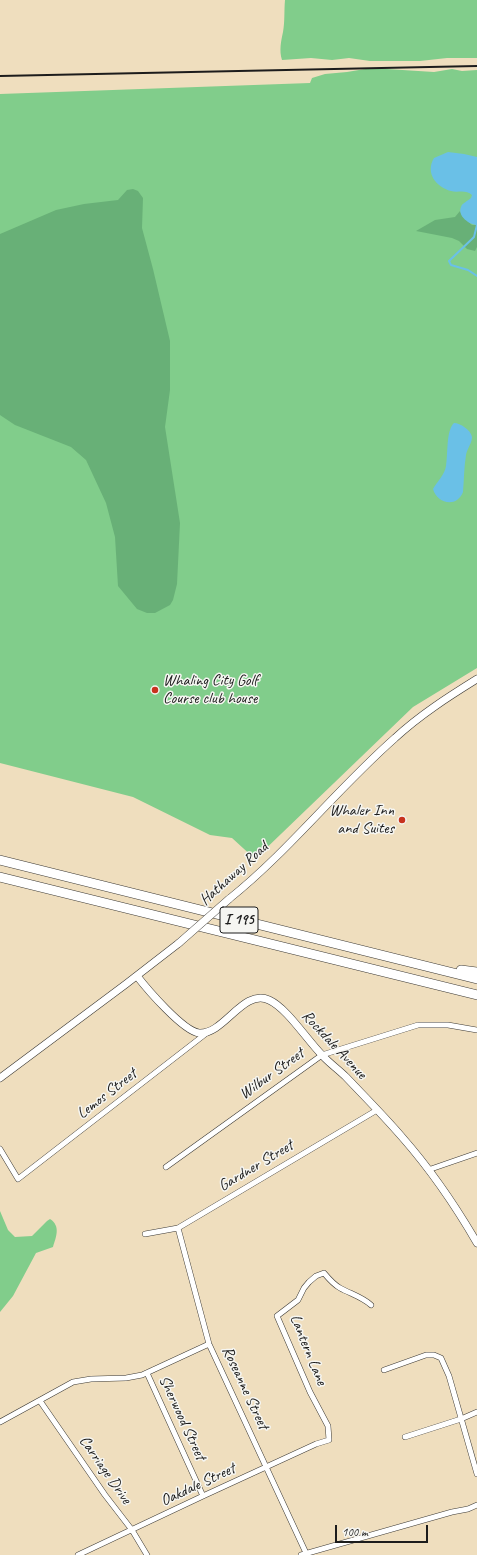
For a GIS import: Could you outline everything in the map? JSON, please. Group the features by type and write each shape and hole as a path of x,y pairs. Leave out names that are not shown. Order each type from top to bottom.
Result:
{"highway":[{"name":"I 195","path":"0,860 477,979"},
{"name":"I 195","path":"0,877 477,995"},
{"path":"426,966 477,972"}],"main road":[{"name":"Hathaway Road","path":"0,1078 179,943 257,875 396,737 426,713 477,679"},
{"path":"137,976 153,996 187,1027 198,1033 212,1029"},
{"name":"Rockdale Avenue","path":"212,1029 250,1001 257,998 265,999 274,1003 286,1013 322,1055 345,1076 401,1136 450,1199 477,1243"}],"street":[{"name":"Wilbur Street","path":"166,1167 322,1055 418,1025 448,1025 477,1030"},
{"name":"Lemos Street","path":"0,1149 18,1179 212,1029"},
{"name":"Gardner Street","path":"145,1234 178,1228 377,1110"},
{"path":"428,1170 477,1153"},
{"name":"Roseanne Street","path":"178,1228 209,1344 267,1467 304,1554"},
{"name":"Lantern Lane","path":"329,1440 328,1426 310,1392 277,1316 298,1300 309,1282 316,1276 324,1273 332,1282 352,1294 363,1298 371,1305"},
{"path":"0,1422 76,1381 126,1378 147,1373 174,1359 209,1344"},
{"path":"384,1370 426,1355 434,1355 441,1358 449,1376 477,1474"},
{"name":"Sherwood Street","path":"147,1373 203,1496"},
{"name":"Carriage Drive","path":"40,1401 105,1495 132,1530 147,1555"},
{"path":"405,1437 461,1419 477,1412"},
{"name":"Oakdale Street","path":"78,1555 316,1444 329,1440"},
{"path":"304,1554 452,1512 468,1509 477,1505"}],"green space":[{"path":"285,0 477,0 477,58 447,58 420,61 370,61 349,58 332,60 311,58 282,60 281,46"},
{"path":"371,68 434,72 452,69 462,71 477,70 477,668 413,707 255,859 232,838 210,835 133,797 0,763 0,94 310,83 312,78 325,74"},
{"path":"133,189 138,191 143,198 142,228 170,341 170,390 165,427 180,523 177,584 173,600 170,605 155,613 147,613 137,609 118,586 115,537 106,503 86,460 71,447 15,425 0,415 0,234 56,210 84,204 118,200 127,190"},
{"path":"460,211 463,217 472,225 477,225 477,247 475,251 467,249 459,241 452,238 416,231 435,220 455,217"},
{"path":"0,1211 8,1230 15,1237 32,1236 50,1219 56,1225 57,1232 53,1247 36,1253 13,1296 0,1312"}],"water":[{"path":"448,152 477,157 477,225 474,225 462,217 460,210 464,203 471,198 472,195 467,192 454,192 446,189 437,183 431,174 434,158"},
{"path":"454,423 465,427 470,432 472,437 466,455 463,492 456,500 447,502 439,498 433,489 443,475 445,469 447,461 448,437 451,426"}],"waterway":[{"path":"477,225 474,237 449,261 451,265 468,270 477,276"}],"railway":[{"path":"0,76 477,66"}],"place":[{"name":"Whaling City Golf Course club house","path":"155,690"},
{"name":"Whaler Inn and Suites","path":"402,820"}]}
